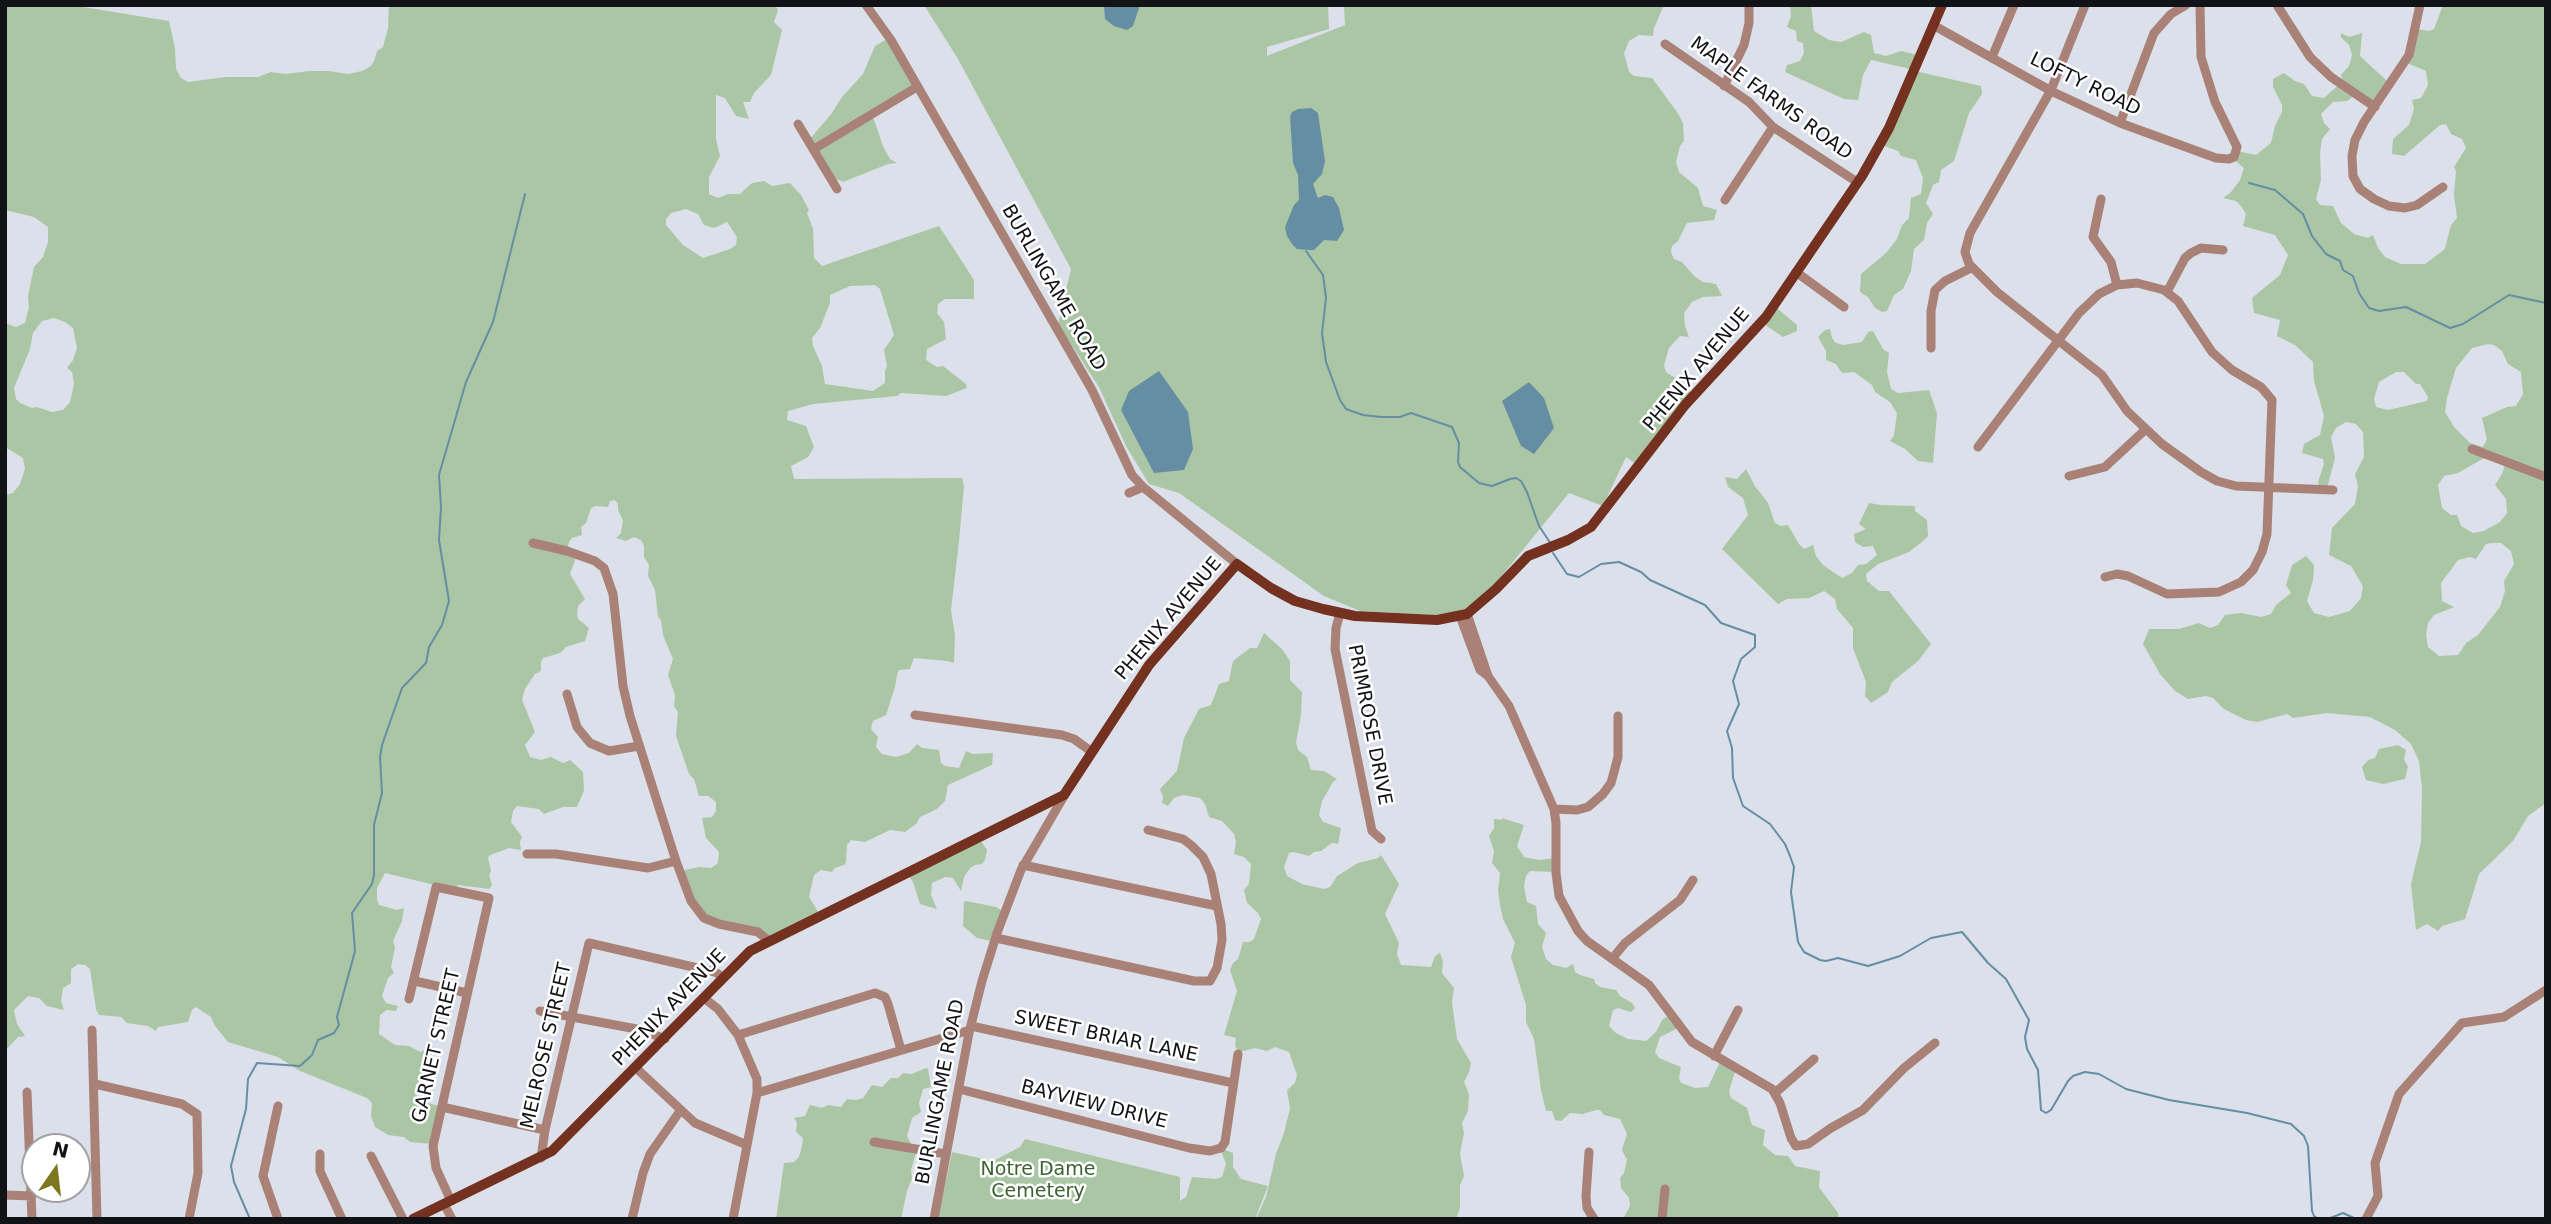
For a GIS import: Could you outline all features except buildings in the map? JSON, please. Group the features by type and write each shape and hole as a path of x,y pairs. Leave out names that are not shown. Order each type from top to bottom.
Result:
{"main road":[{"name":"PHENIX AVENUE","path":"413,1219 541,1158 570,1135 743,957 764,944 1064,795 1149,665 1237,564 1295,601 1340,613 1437,620 1463,615 1496,589 1524,558 1579,534 1598,520 1685,405 1766,317 1857,182 1889,128 1942,5"}],"street":[{"name":"BURLINGAME ROAD","path":"866,5 882,27 1070,350 1117,438 1132,475 1237,564"},
{"path":"1724,86 1744,45 1749,23 1749,5"},
{"path":"1992,57 2014,5"},
{"path":"2085,5 2051,90 1970,233 1965,252 1971,268 2102,375 2127,411 2146,429 2185,461 2217,481 2236,486 2333,490"},
{"path":"2120,123 2154,33 2171,14 2186,5"},
{"name":"LOFTY ROAD","path":"1933,25 2051,90 2120,123 2216,158 2229,159 2235,155 2236,142 2215,102 2203,66 2199,38 2200,5"},
{"path":"2277,5 2306,50 2320,66 2375,107"},
{"path":"2420,5 2409,55 2355,140 2352,156 2353,176 2360,189 2374,199 2389,206 2405,208 2430,198 2443,187"},
{"name":"MAPLE FARMS ROAD","path":"1665,44 1749,102 1773,127 1857,182"},
{"path":"814,149 917,87"},
{"path":"798,124 837,188"},
{"path":"1725,200 1773,127"},
{"path":"2101,199 2093,237 2111,262 2117,285"},
{"path":"2167,292 2185,258 2191,253 2201,248 2223,250"},
{"path":"1931,348 1931,311 1935,290 1945,281 1971,268"},
{"path":"1796,272 1844,307"},
{"path":"1978,447 2078,313 2093,299 2117,285 2145,284 2167,292 2185,311 2212,352 2232,370 2262,387 2272,400 2267,534 2262,552 2249,574 2236,585 2213,593 2167,593 2128,576 2117,574 2105,577"},
{"path":"2069,476 2105,467 2146,429"},
{"path":"2472,449 2546,477"},
{"path":"1129,493 1143,487"},
{"path":"533,543 567,551 595,561 604,568 613,594 623,686 639,746 691,901 701,915 719,924 754,931 764,944"},
{"name":"PRIMROSE DRIVE","path":"1340,613 1335,649 1372,831 1381,839"},
{"path":"1463,615 1488,676 1509,706 1554,809 1556,873 1560,899 1580,935 1646,981 1685,1035 1714,1056 1768,1086 1780,1103 1796,1146 1808,1144 1863,1110 1904,1068 1935,1043"},
{"path":"567,694 577,727 593,746 614,751 639,746"},
{"path":"915,715 1062,735 1074,739 1092,752"},
{"path":"1554,809 1577,810 1588,807 1612,783 1618,757 1618,716"},
{"name":"BURLINGAME ROAD","path":"934,1219 971,1028 996,938 1023,865 1064,795"},
{"path":"996,938 1210,981 1219,961 1222,933 1211,874 1197,850 1183,839 1148,830"},
{"path":"527,854 556,854 648,868 676,861"},
{"path":"1023,865 1217,906"},
{"path":"1612,959 1625,943 1679,900 1693,880"},
{"name":"GARNET STREET","path":"415,981 436,887 489,898 433,1146 433,1158 452,1219"},
{"name":"MELROSE STREET","path":"541,1158 545,1130 589,943 723,976"},
{"path":"409,999 415,981 467,993"},
{"path":"2366,1219 2378,1196 2375,1163 2399,1094 2462,1023 2504,1017 2546,990"},
{"path":"738,1035 875,993 886,1000 901,1049"},
{"path":"704,998 718,1009 738,1035 756,1074 757,1093 733,1219"},
{"path":"1714,1056 1738,1010"},
{"path":"540,1011 642,1030 665,1039"},
{"path":"757,1093 971,1028"},
{"name":"SWEET BRIAR LANE","path":"971,1028 1233,1083"},
{"path":"92,1030 97,1219"},
{"path":"1233,1083 1238,1054"},
{"path":"1775,1093 1814,1059"},
{"path":"636,1068 680,1111 701,1127 747,1144"},
{"name":"BAYVIEW DRIVE","path":"959,1089 1189,1148 1210,1151 1220,1148 1227,1135 1233,1083"},
{"path":"95,1084 155,1097 189,1107 197,1114 198,1173 190,1219"},
{"path":"27,1092 29,1133"},
{"path":"278,1106 263,1176 278,1219"},
{"path":"442,1107 545,1130"},
{"path":"632,1219 650,1154 680,1111"},
{"path":"874,1142 946,1154"},
{"path":"1589,1152 1586,1196 1587,1208 1594,1219"},
{"path":"320,1154 320,1171 342,1219"},
{"path":"371,1156 403,1219"},
{"path":"1662,1219 1665,1189"}],"green space":[{"path":"5,5 71,5 169,21 176,69 181,78 188,82 226,77 258,77 271,72 286,74 329,71 348,74 362,71 371,66 377,51 383,47 388,28 389,5 775,5 778,10 774,22 782,30 771,75 754,93 750,102 743,102 749,119 736,116 725,98 716,95 716,139 720,156 709,177 709,194 718,198 728,194 740,194 752,183 764,181 772,186 790,183 809,210 807,213 813,229 814,258 822,266 939,226 974,280 974,299 945,299 938,304 937,313 944,322 946,339 927,349 926,360 937,367 943,366 966,384 967,388 946,396 901,393 897,396 813,404 788,411 787,420 806,426 814,447 808,457 791,466 794,479 962,478 964,486 951,610 955,636 954,663 914,658 910,669 899,670 886,715 873,721 871,729 878,737 876,747 882,754 896,757 909,753 917,744 922,748 939,750 941,763 945,766 959,768 966,751 973,754 993,753 992,765 948,785 945,801 937,809 920,817 916,824 905,832 890,830 865,842 851,840 847,845 844,865 832,872 821,870 814,875 809,897 820,915 771,941 700,915 680,871 699,867 711,868 718,863 719,852 706,838 702,818 712,817 716,811 716,802 708,796 699,796 676,736 678,712 674,706 675,695 668,675 673,659 658,617 655,590 648,576 649,565 644,557 644,546 641,540 634,537 626,541 616,538 621,533 623,520 618,504 615,500 610,501 608,507 591,508 586,523 581,527 582,535 572,538 568,547 576,557 570,574 585,599 578,606 577,614 578,619 589,628 585,641 543,658 541,671 535,674 525,689 522,700 535,732 525,745 530,757 541,760 551,757 563,763 570,760 583,772 584,791 577,807 563,807 544,814 539,809 517,806 511,822 522,837 521,850 509,848 490,855 489,875 492,885 489,889 458,885 456,890 385,873 377,888 379,905 397,910 404,908 402,921 393,941 395,948 391,967 394,973 388,978 382,996 386,1003 398,1006 396,1011 387,1010 380,1015 379,1034 395,1045 409,1046 420,1052 427,1049 429,1055 424,1067 425,1075 416,1085 415,1094 425,1102 442,1107 433,1144 410,1142 404,1137 388,1135 375,1127 371,1116 372,1103 367,1098 300,1071 278,1057 228,1042 211,1017 196,1007 192,1010 188,1022 158,1027 156,1031 148,1026 127,1023 121,1017 99,1015 90,969 85,965 78,964 71,969 71,983 63,988 61,1001 64,1010 47,1006 39,998 28,996 14,1010 17,1024 25,1036 18,1037 5,1051 5,495 13,493 20,484 25,469 23,458 5,447 5,323 16,327 25,323 34,267 43,257 48,242 48,227 34,217 5,210","holes":["686,209 698,214 704,225 714,228 727,222 737,237 736,245 703,258 683,245 666,225 666,219 671,213","875,285 880,289 894,335 884,350 887,366 885,383 873,391 825,384 822,366 813,346 812,338 820,328 830,303 830,295 850,286","54,318 73,328 77,348 67,368 72,372 74,384 70,402 63,410 52,412 20,403 16,399 14,388 30,349 33,333 42,321"]},
{"path":"924,5 1328,5 1329,29 1267,47 1267,56 1345,25 1344,5 1664,5 1653,36 1639,35 1629,41 1624,53 1629,72 1634,76 1652,78 1677,112 1683,123 1684,141 1676,162 1679,172 1698,188 1703,206 1717,210 1714,220 1687,223 1671,252 1674,259 1682,262 1694,276 1703,282 1716,284 1722,296 1703,297 1692,302 1684,313 1689,337 1680,336 1669,348 1664,365 1666,372 1680,381 1693,395 1639,466 1626,457 1603,506 1569,493 1473,611 1435,615 1360,611 1324,596 1179,493 1149,484 1126,446 1099,387 1058,324 1071,269 958,59"},
{"path":"1790,5 1811,5 1814,31 1829,40 1841,42 1864,32 1871,35 1874,53 1886,56 1901,51 1918,55 1915,70 1871,60 1863,75 1858,100 1844,99 1785,72 1787,65 1800,61 1804,53 1803,43 1797,41 1796,31 1787,27 1791,16"},
{"path":"2443,5 2546,5 2546,803 2528,816 2513,841 2479,874 2465,919 2442,926 2438,931 2427,924 2416,930 2411,884 2421,842 2422,788 2419,761 2411,744 2395,730 2370,717 2327,713 2293,718 2287,714 2257,722 2246,720 2224,709 2213,698 2206,696 2188,699 2175,691 2160,674 2143,644 2149,629 2179,629 2199,623 2210,628 2218,625 2225,615 2241,613 2261,617 2271,614 2276,605 2291,593 2286,585 2292,565 2306,556 2314,565 2307,601 2314,613 2329,617 2350,611 2361,598 2363,586 2351,566 2329,555 2332,528 2355,504 2358,486 2355,474 2364,457 2363,432 2356,424 2346,422 2336,428 2331,437 2335,458 2327,488 2320,488 2318,482 2323,459 2302,453 2304,444 2320,435 2324,416 2314,381 2313,362 2295,345 2277,336 2280,320 2254,313 2252,298 2280,275 2288,255 2275,235 2243,226 2246,214 2241,206 2236,201 2223,198 2240,180 2244,168 2232,158 2237,151 2256,155 2271,143 2282,112 2282,105 2273,87 2273,79 2284,73 2304,84 2312,96 2324,98 2343,81 2341,75 2349,66 2352,55 2341,33 2349,37 2362,33 2360,56 2386,80 2386,90 2374,106 2354,96 2347,101 2333,102 2321,114 2330,129 2322,139 2321,180 2316,199 2320,205 2333,206 2341,223 2354,234 2368,238 2373,235 2385,257 2401,264 2425,264 2445,249 2451,225 2457,218 2454,167 2466,148 2462,139 2451,134 2446,124 2440,125 2404,156 2392,154 2393,139 2409,125 2414,109 2412,100 2421,98 2428,85 2426,71 2407,63 2417,29 2434,29","holes":["2494,345 2502,351 2508,364 2521,372 2523,394 2516,406 2482,418 2487,439 2483,447 2470,443 2454,427 2445,412 2456,368 2472,348","2396,372 2404,372 2416,384 2420,384 2428,397 2427,401 2388,410 2376,407 2374,399 2379,382","2484,458 2506,462 2495,485 2506,499 2507,513 2500,522 2484,531 2473,533 2461,526 2457,515 2451,515 2442,508 2438,485 2444,476 2458,473","2501,543 2511,551 2514,564 2504,581 2505,591 2500,607 2458,655 2439,656 2428,647 2428,623 2434,615 2454,607 2442,601 2441,583 2458,560 2470,557 2476,559 2486,544"]},
{"path":"889,38 917,86 872,114 883,146 890,159 897,163 843,182 831,177 809,140 863,74 875,46"},
{"path":"1915,71 1981,86 1982,94 1969,113 1954,161 1941,170 1939,182 1933,185 1926,203 1933,214 1927,223 1924,240 1914,249 1911,271 1903,289 1894,295 1887,311 1882,312 1860,292 1861,274 1886,253 1897,239 1902,225 1909,218 1911,198 1921,194 1923,178 1916,160 1901,156 1898,151 1882,145"},
{"path":"1773,305 1797,325 1797,331 1783,337 1761,322"},
{"path":"1830,329 1836,343 1843,345 1862,342 1868,332 1873,331 1883,349 1889,353 1887,372 1891,389 1898,393 1929,390 1937,413 1933,463 1918,461 1905,449 1890,441 1894,436 1897,413 1890,402 1854,372 1842,373 1836,364 1826,360 1826,351 1818,337"},
{"path":"1746,469 1768,503 1775,523 1788,525 1804,549 1813,545 1816,556 1823,565 1842,578 1877,555 1873,546 1863,547 1855,542 1854,534 1866,529 1859,524 1869,503 1915,506 1915,511 1927,520 1928,536 1922,542 1909,552 1878,564 1866,574 1867,581 1879,591 1889,591 1931,644 1918,661 1892,682 1888,692 1871,703 1865,696 1866,682 1853,648 1853,628 1837,609 1835,599 1824,591 1809,598 1787,599 1778,604 1722,549 1748,515 1743,498 1728,487 1725,477 1737,479"},
{"path":"1264,633 1282,649 1290,661 1290,680 1302,692 1296,742 1298,750 1307,757 1311,770 1324,771 1337,779 1322,801 1319,815 1323,822 1341,828 1338,844 1332,843 1309,856 1289,853 1284,867 1287,876 1302,884 1324,889 1330,887 1337,876 1358,863 1381,855 1399,884 1385,914 1399,943 1397,954 1401,965 1431,967 1435,956 1440,953 1443,961 1442,973 1454,988 1452,1002 1457,1039 1471,1063 1464,1082 1469,1094 1468,1111 1462,1123 1464,1133 1460,1154 1464,1176 1460,1185 1460,1208 1456,1219 1256,1219 1266,1197 1284,1133 1290,1108 1287,1090 1295,1083 1297,1075 1289,1052 1275,1047 1267,1051 1255,1048 1239,1052 1235,1046 1236,1038 1224,1035 1237,991 1230,970 1238,959 1243,942 1254,939 1261,919 1247,903 1244,890 1249,884 1251,864 1244,857 1234,854 1234,834 1222,821 1209,817 1200,798 1183,795 1174,798 1168,806 1162,803 1160,789 1177,771 1184,738 1199,709 1211,705 1219,684 1229,681 1233,661 1250,648 1257,648"},
{"path":"2398,745 2406,750 2404,759 2408,767 2405,779 2383,784 2366,780 2362,767 2368,760 2375,758 2379,749"},
{"path":"1502,818 1524,825 1517,846 1524,857 1539,860 1555,858 1554,872 1530,871 1524,886 1527,902 1536,906 1538,924 1546,933 1542,947 1546,959 1553,965 1566,968 1573,964 1575,972 1594,979 1600,987 1616,990 1620,996 1632,1003 1635,1008 1631,1012 1618,1008 1613,1010 1609,1026 1628,1039 1646,1041 1656,1032 1662,1020 1672,1013 1680,1027 1660,1037 1655,1052 1659,1058 1681,1067 1681,1083 1695,1088 1708,1087 1721,1060 1736,1069 1729,1091 1731,1098 1747,1108 1752,1125 1765,1130 1763,1145 1775,1155 1788,1156 1795,1166 1820,1171 1819,1187 1838,1213 1839,1219 1623,1219 1630,1206 1629,1198 1621,1188 1620,1178 1627,1160 1622,1150 1627,1134 1620,1119 1596,1110 1583,1114 1570,1113 1561,1121 1555,1120 1552,1111 1546,1111 1534,1039 1526,1022 1526,1005 1511,957 1515,943 1503,919 1500,905 1500,873 1492,863 1494,851 1489,836 1494,828 1494,819"},
{"path":"979,838 987,850 985,860 982,864 970,868 964,877 961,891 953,878 945,877 932,883 931,895 937,909 920,904 907,873"},
{"path":"966,901 996,907 1005,912 995,942 977,938 963,926"},
{"path":"926,1068 931,1087 923,1089 919,1103 921,1112 912,1118 907,1136 916,1153 901,1219 776,1219 784,1163 794,1162 799,1157 802,1146 803,1138 796,1132 797,1123 794,1118 805,1116 810,1105 822,1108 828,1105 841,1107 847,1099 863,1098 872,1085 882,1087 891,1078"},
{"name":"Notre Dame Cemetery","path":"1025,1139 1180,1177 1180,1201 1186,1197 1192,1177 1222,1177 1226,1164 1220,1148 1233,1153 1233,1167 1241,1179 1268,1186 1255,1219 938,1219 952,1152 993,1161 1020,1147"}],"water":[{"path":"1104,5 1140,5 1133,26 1127,30 1114,26 1105,19"},
{"path":"1311,108 1318,113 1325,161 1322,174 1313,184 1318,198 1325,195 1333,197 1339,208 1344,230 1337,241 1324,240 1314,250 1297,249 1287,236 1285,227 1294,205 1299,200 1290,117 1292,112 1298,109"},
{"path":"1159,371 1188,412 1193,449 1184,470 1154,473 1121,410 1129,391"},
{"path":"1529,382 1544,398 1554,428 1534,454 1521,446 1502,401"}],"waterway":[{"path":"2249,183 2275,190 2303,214 2312,236 2326,254 2340,261 2343,270 2353,276 2359,293 2369,308 2379,311 2406,307 2450,328 2463,324 2509,295 2546,303"},
{"path":"250,1219 234,1182 231,1166 246,1109 248,1079 257,1063 300,1066 312,1055 318,1040 334,1033 339,1025 337,1017 355,951 352,913 372,884 374,875 374,825 382,793 382,745 402,688 426,663 429,647 442,625 449,601 439,540 439,475 466,382 493,322 525,194"},
{"path":"1306,251 1323,275 1326,298 1322,333 1326,362 1346,409 1381,417 1400,417 1411,413 1452,427 1459,443 1460,467 1479,483 1492,486 1510,479 1521,481 1539,526 1551,544"},
{"path":"1553,553 1567,574 1579,577 1601,564 1619,562 1641,572 1650,580 1705,605 1721,623 1755,635 1755,647 1741,659 1733,681 1739,704 1727,731 1732,748 1733,778 1743,806 1770,824 1785,844 1790,856 1794,867 1791,892 1798,942 1804,952 1820,960 1838,958 1868,966 1900,956 1931,938 1962,932 1988,963 2006,979 2029,1020 2025,1037 2027,1049 2038,1070 2041,1110 2046,1113 2051,1110 2068,1081 2085,1072 2099,1074 2126,1089 2169,1100 2247,1113 2291,1124 2304,1136 2308,1146 2312,1211 2318,1219"},
{"path":"2328,1219 2343,1213 2356,1219"}]}
